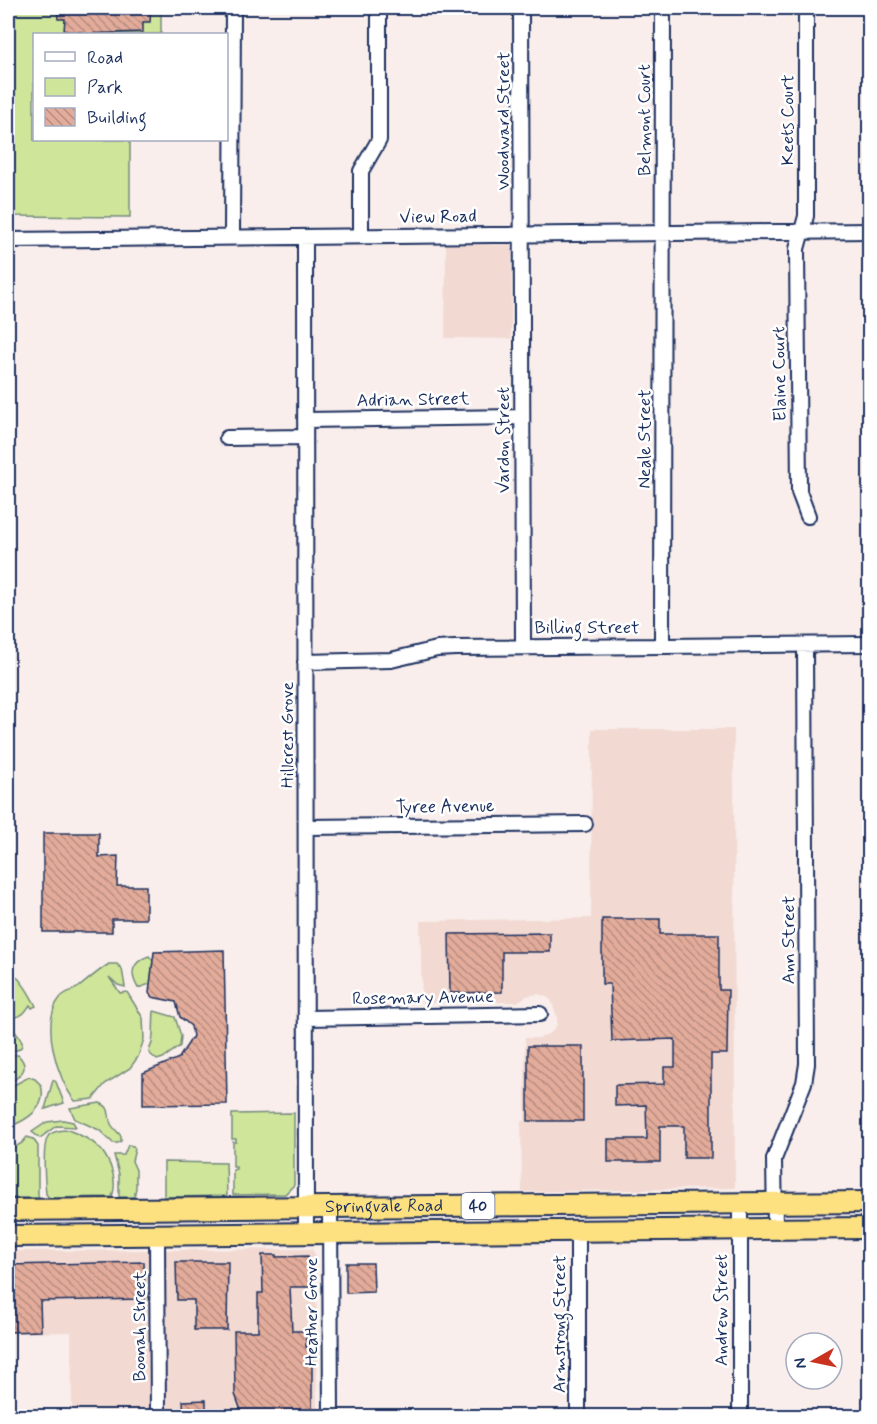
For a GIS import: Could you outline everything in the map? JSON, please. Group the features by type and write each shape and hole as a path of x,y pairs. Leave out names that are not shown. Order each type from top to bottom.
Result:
{"highway":[{"name":"Springvale Road","path":"17,1210 870,1202"},
{"path":"17,1210 17,1236"},
{"name":"Springvale Road","path":"17,1236 870,1228"}],"street":[{"path":"232,237 233,8"},
{"path":"361,236 361,171 379,140 379,8"},
{"name":"Woodward Street","path":"521,8 522,234"},
{"name":"Belmont Court","path":"663,8 664,233"},
{"name":"Keets Court","path":"802,231 806,216 806,8"},
{"name":"Elaine Court","path":"802,231 797,249 799,492 808,516"},
{"name":"View Road","path":"8,240 870,231"},
{"name":"Neale Street","path":"662,646 664,233"},
{"name":"Vardon Street","path":"522,234 523,646"},
{"name":"Hillcrest Grove","path":"305,237 306,1234"},
{"name":"Adrian Street","path":"305,420 522,417"},
{"path":"227,438 305,437"},
{"name":"Billing Street","path":"305,662 391,660 437,649 523,646 870,644"},
{"name":"Ann Street","path":"775,1229 774,1159 804,1083 807,1064 805,645"},
{"name":"Tyree Avenue","path":"306,827 585,824"},
{"name":"Rosemary Avenue","path":"306,1018 540,1014"},
{"name":"Andrew Street","path":"740,1203 740,1416"},
{"name":"Heather Grove","path":"330,1208 331,1416"},
{"name":"Armstrong Street","path":"578,1231 578,1416"},
{"name":"Boonah Street","path":"157,1235 158,1416"}],"shaded area":[{"path":"446,244 512,245 511,339 445,338"},
{"path":"592,729 734,729 735,1188 522,1192 521,1121 525,1121 525,1038 539,1038 552,1032 557,1024 557,1017 551,1000 537,994 527,996 517,1002 422,1003 420,921 591,918"},
{"path":"312,1249 316,1256 317,1416 172,1416 172,1409 72,1409 71,1332 8,1333 8,1251"}],"green space":[{"path":"8,8 161,8 161,33 33,33 33,141 130,141 130,217 8,216"},
{"path":"8,849 11,849 12,912 8,912"},
{"path":"149,956 153,961 150,984 138,988 135,983 134,969 139,961"},
{"path":"109,964 117,964 122,969 125,987 118,985 109,977 120,993 127,992 143,1018 144,1039 138,1057 130,1068 105,1084 93,1099 75,1101 62,1079 53,1050 51,1021 54,1008 62,996 79,987"},
{"path":"8,972 12,972 19,980 36,1006 32,1008 30,1005 22,1014 15,1017 8,1005"},
{"path":"154,1011 175,1017 181,1036 180,1046 157,1060 149,1053 153,1039"},
{"path":"8,1023 22,1044 21,1048 8,1052"},
{"path":"8,1055 18,1055 24,1068 8,1085"},
{"path":"29,1077 41,1085 41,1100 38,1107 28,1117 8,1127 8,1088"},
{"path":"53,1080 56,1082 64,1103 45,1109"},
{"path":"100,1103 108,1109 111,1124 121,1136 121,1141 118,1143 113,1143 99,1130 75,1119 70,1108"},
{"path":"294,1113 294,1185 285,1194 233,1195 233,1170 236,1167 233,1167 233,1142 236,1142 236,1139 232,1139 232,1114"},
{"path":"63,1120 73,1122 76,1127 56,1126 40,1138 32,1132 47,1122"},
{"path":"68,1130 91,1141 106,1157 114,1180 112,1197 49,1198 46,1194 44,1163 47,1140 53,1133"},
{"path":"27,1137 33,1139 38,1146 39,1198 8,1198 8,1151 22,1143"},
{"path":"128,1145 135,1149 132,1161 136,1170 136,1188 134,1197 119,1197 119,1174 114,1155 124,1155"},
{"path":"164,1162 226,1163 227,1196 164,1197"}],"building":[{"path":"57,8 151,8 150,22 143,22 143,32 64,31 65,19 58,19"},
{"path":"43,833 99,833 99,857 118,856 117,886 146,886 146,919 112,919 112,932 43,932"},
{"path":"602,919 660,919 660,934 719,934 719,990 728,990 727,1054 711,1054 711,1158 684,1158 684,1126 660,1126 660,1162 608,1162 608,1139 647,1139 646,1105 615,1106 615,1085 664,1084 664,1067 675,1067 675,1039 612,1041 610,984 602,984"},
{"path":"550,933 550,952 502,952 502,992 450,993 449,934"},
{"path":"224,950 227,1104 143,1105 143,1073 179,1058 193,1036 191,1026 180,1017 176,1002 152,997 149,993 154,952"},
{"path":"528,1046 583,1046 583,1121 528,1121"},
{"path":"262,1255 308,1256 308,1265 311,1265 311,1287 290,1287 292,1331 306,1331 306,1347 312,1347 312,1414 309,1416 243,1416 235,1394 234,1331 258,1331 258,1293 263,1293"},
{"path":"144,1262 145,1299 40,1301 41,1331 8,1332 8,1265"},
{"path":"176,1262 228,1262 227,1330 194,1330 194,1300 177,1300"},
{"path":"346,1263 373,1263 374,1292 346,1293"},
{"path":"206,1400 206,1416 184,1416 183,1401"}]}
